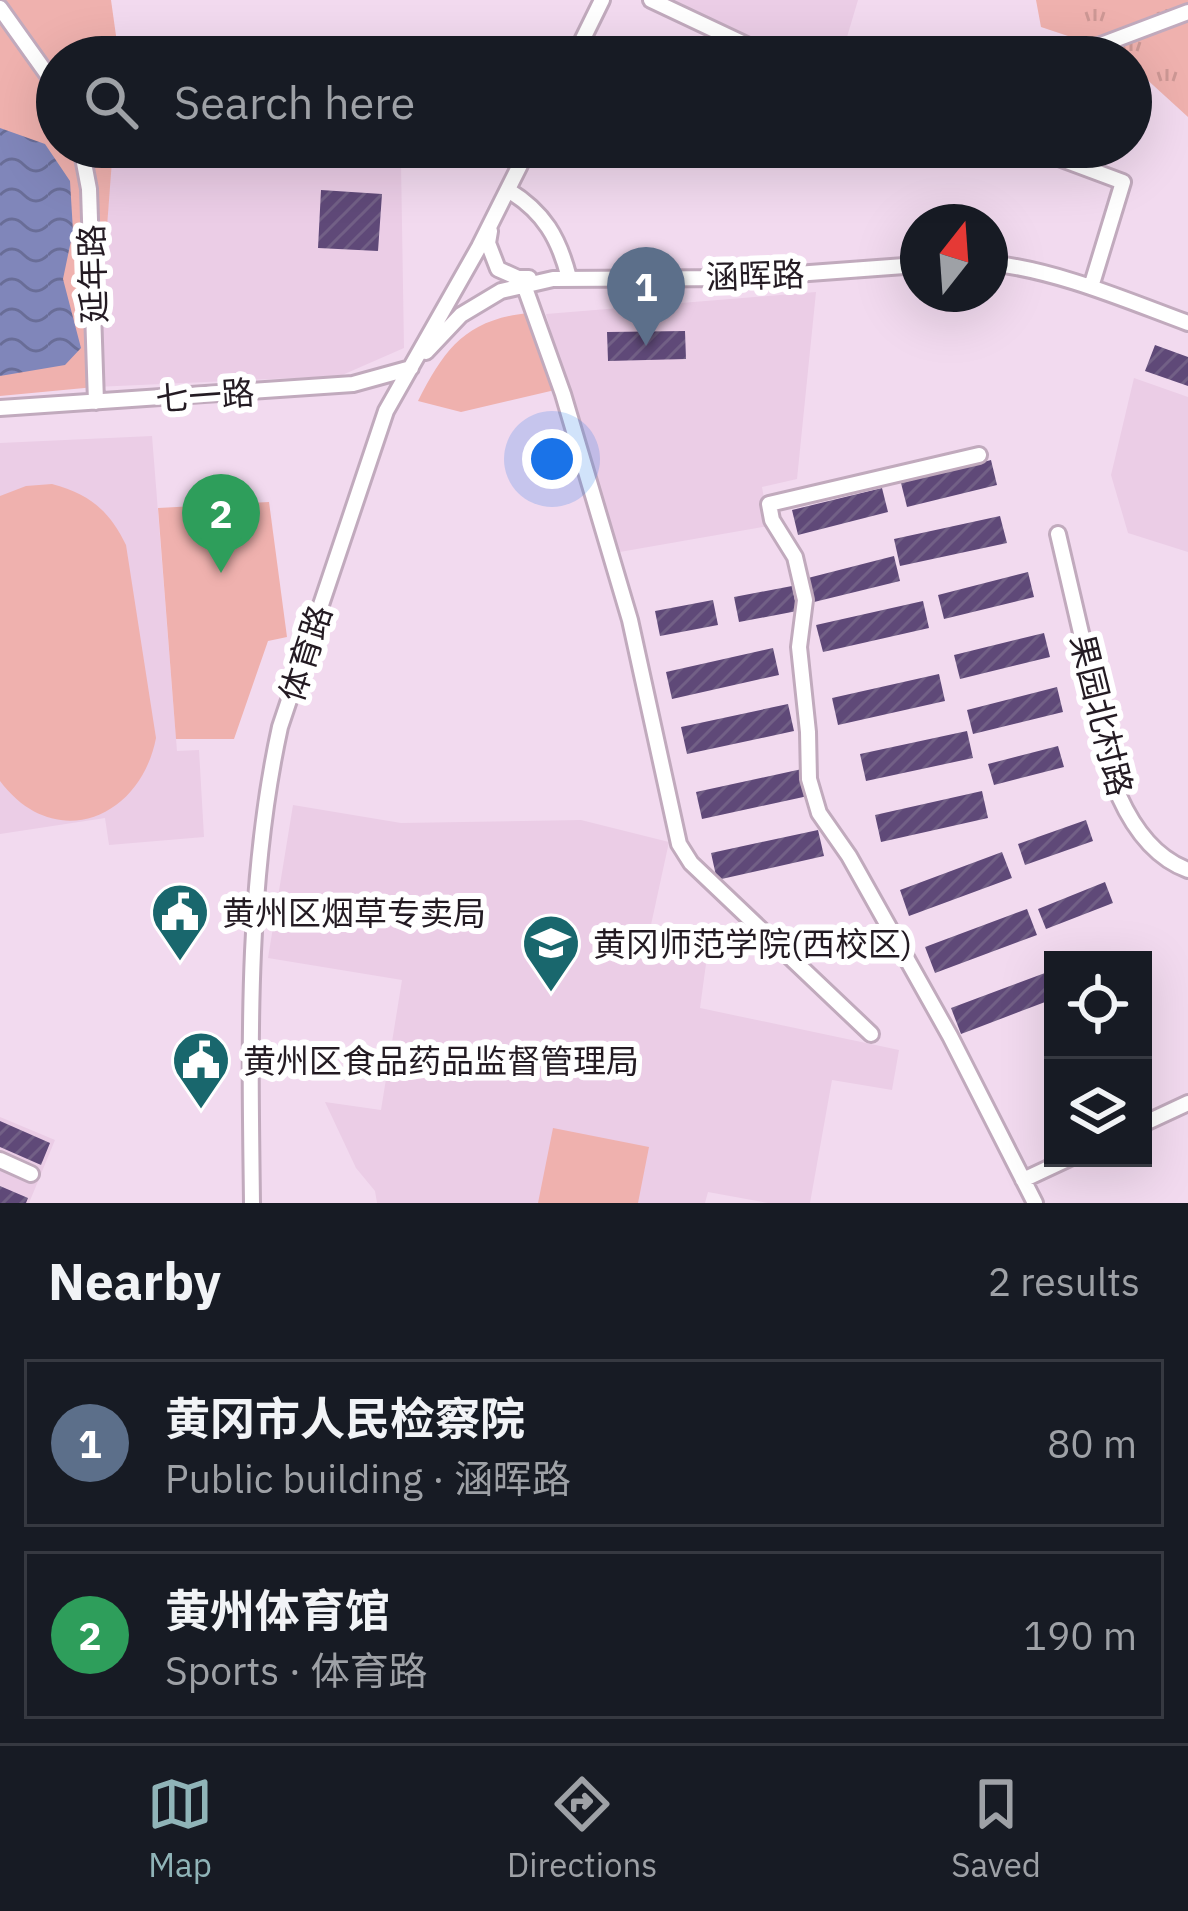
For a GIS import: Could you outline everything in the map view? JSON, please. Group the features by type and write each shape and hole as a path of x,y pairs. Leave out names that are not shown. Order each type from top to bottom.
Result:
{"street":[{"path":"584,36 602,0"},
{"path":"651,0 727,36"},
{"path":"0,8 36,59"},
{"path":"1126,36 1188,13"},
{"name":"延年路","path":"85,168 96,402"},
{"name":"体育路","path":"252,1203 250,1024 270,771 280,727 386,411 519,168"},
{"path":"1085,168 1123,182 1091,286"},
{"path":"493,221 488,243 498,268 518,278 561,279 549,224 531,204 508,190"},
{"path":"1008,265 1091,286 1188,322"},
{"name":"涵晖路","path":"408,371 461,315 501,291 524,285 561,279 743,278 900,266"},
{"path":"524,285 563,394 630,620 679,844 691,863 871,1034"},
{"name":"七一路","path":"0,408 353,384 408,371"},
{"path":"979,455 770,504 772,520 795,557 806,600 799,647 809,779 819,814 849,856 899,945 1035,1203"},
{"name":"果园北村路","path":"1058,534 1119,796 1152,846 1188,871"},
{"path":"1152,1120 1188,1103"},
{"path":"0,1160 32,1174"},
{"path":"1023,1180 1051,1167"}],"shaded area":[{"path":"659,0 858,0 847,36 733,36"},
{"path":"111,168 401,168 404,348 340,376 95,387"},
{"path":"816,292 797,479 762,487 769,526 614,553 546,314"},
{"path":"1134,378 1188,397 1188,552 1128,533 1111,475"},
{"path":"152,436 177,751 199,750 204,837 109,845 105,818 0,834 0,443"},
{"name":"黄冈师范学院(西校区)","path":"293,805 401,823 581,820 669,842 649,934 708,949 700,1008 899,1050 892,1090 832,1080 810,1203 768,1203 708,1192 705,1203 377,1203 375,1191 356,1168 325,1102 381,1110 402,980 268,958"},
{"path":"0,1117 55,1140 29,1203 0,1203"}],"green space":[{"path":"0,0 111,0 116,36 36,36 36,168 111,168 95,387 0,396"},
{"path":"1036,0 1188,0 1188,117 1152,84 1152,36 1068,36 1041,27"},
{"path":"528,313 555,390 461,412 418,401 460,340 488,322"},
{"path":"52,484 96,505 126,545 156,738 147,766 114,807 69,821 45,816 22,803 0,781 0,496 26,486"},
{"path":"269,502 287,637 268,641 234,739 176,739 158,508"},
{"path":"553,1128 649,1147 638,1203 538,1203"}],"water":[{"path":"0,128 36,141 36,168 61,168 70,181 73,231 63,279 81,348 65,365 0,376"}],"building":[{"path":"321,190 382,194 378,251 318,248"},
{"path":"685,331 686,359 608,361 607,332"},
{"path":"1155,345 1188,357 1188,386 1145,371"},
{"path":"991,460 997,485 907,507 901,483"},
{"path":"882,488 888,512 798,535 792,510"},
{"path":"1000,516 1007,543 900,566 894,539"},
{"path":"894,556 900,581 810,603 804,579"},
{"path":"1028,572 1034,597 944,619 938,595"},
{"path":"792,586 797,611 739,622 734,597"},
{"path":"713,600 718,625 660,636 655,611"},
{"path":"923,601 929,628 823,652 816,625"},
{"path":"1044,633 1050,657 960,679 954,655"},
{"path":"773,648 779,675 672,699 666,672"},
{"path":"939,674 945,701 838,725 832,698"},
{"path":"1057,687 1063,712 973,734 967,710"},
{"path":"788,704 794,731 687,754 681,727"},
{"path":"967,731 973,758 866,781 860,754"},
{"path":"1058,746 1064,767 994,785 988,764"},
{"path":"802,769 808,796 702,819 696,792"},
{"path":"982,791 988,818 881,842 875,815"},
{"path":"1086,820 1093,841 1025,865 1018,844"},
{"path":"818,830 824,856 717,880 711,853"},
{"path":"1002,852 1012,878 909,916 900,890"},
{"path":"1105,882 1113,903 1046,929 1038,909"},
{"path":"1027,909 1037,935 935,973 925,947"},
{"path":"1044,973 1044,1002 961,1034 951,1008"},
{"path":"0,1121 50,1143 41,1165 0,1147"},
{"path":"0,1186 28,1198 26,1203 0,1203"}],"place":[{"name":"黄冈市人民检察院","path":"646,346"},
{"name":"黄州体育馆","path":"221,573"},
{"name":"黄州区烟草专卖局","path":"180,963"},
{"name":"黄冈师范学院(西校区)","path":"551,994"},
{"name":"黄州区食品药品监督管理局","path":"201,1111"}]}
